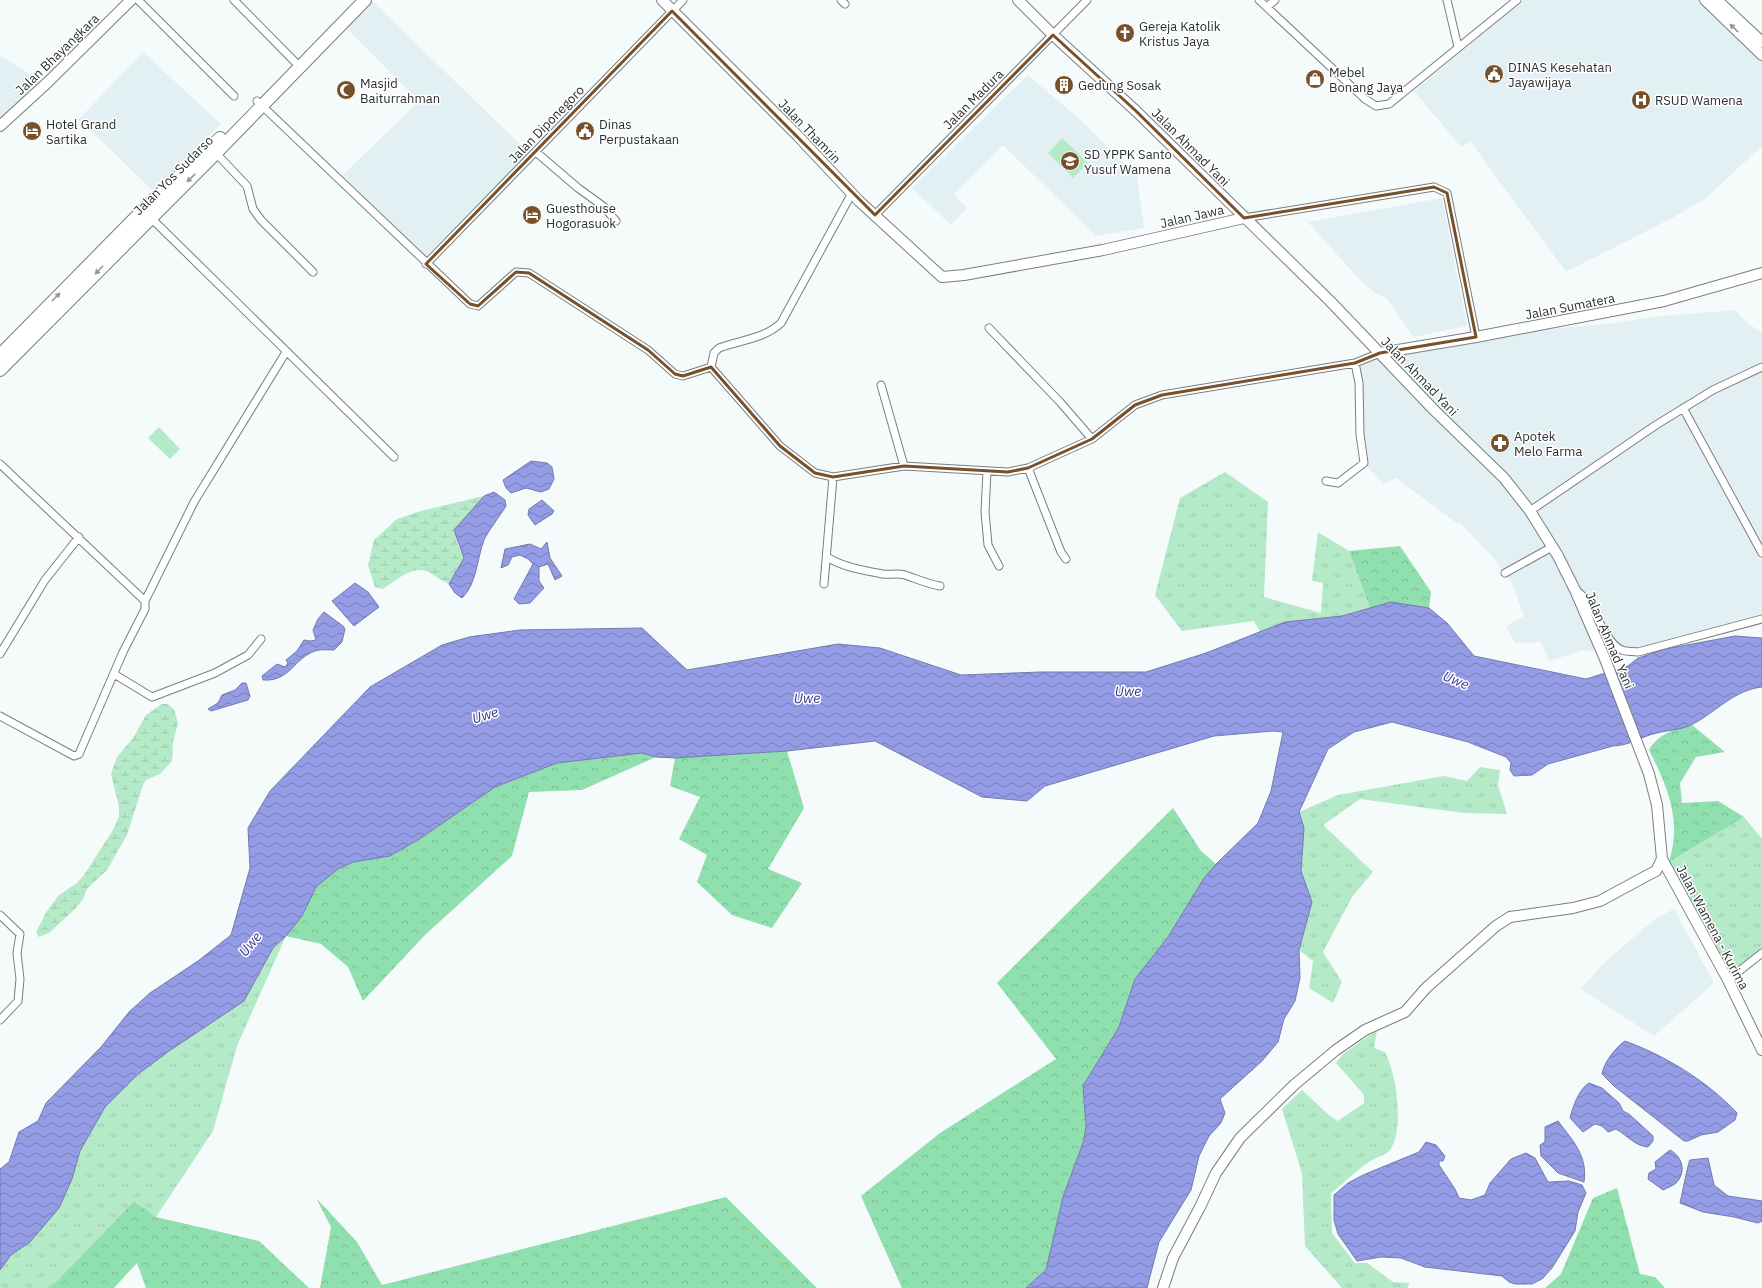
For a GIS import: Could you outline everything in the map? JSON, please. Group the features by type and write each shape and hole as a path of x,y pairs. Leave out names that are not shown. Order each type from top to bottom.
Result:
{"highway":[{"name":"Jalan Yos Sudarso","path":"259,104 354,0"},
{"name":"Jalan Yos Sudarso","path":"0,370 4,356 24,338 147,213 365,0"}],"main road":[{"name":"Jalan Bhayangkara","path":"0,126 48,82 131,0"},
{"name":"Jalan Thamrin","path":"662,0 795,133 852,193 942,277"},
{"name":"Jalan Ahmad Yani","path":"1018,0 1053,35 1136,111 1330,301 1434,410 1504,478 1530,511 1552,547 1575,590 1605,659 1649,774 1657,805 1662,860"},
{"path":"1705,0 1762,55"},
{"path":"1717,0 1762,42"},
{"name":"Jalan Jawa","path":"942,277 964,275 1102,250 1244,218"},
{"name":"Jalan Sumatera","path":"1380,353 1476,337 1664,301 1762,273"},
{"path":"1163,1288 1173,1258 1216,1173 1240,1138 1294,1085 1336,1050 1364,1030 1405,1012 1431,983 1496,926 1510,917 1573,908 1600,900 1656,871 1662,860"},
{"name":"Jalan Wamena - Kurima","path":"1662,860 1728,980 1762,1050"}],"street":[{"path":"138,0 234,96"},
{"path":"234,0 296,63"},
{"name":"Jalan Diponegoro","path":"426,264 683,0"},
{"name":"Jalan Madura","path":"875,215 1087,0"},
{"path":"1259,0 1365,99 1376,106 1389,104 1517,0"},
{"path":"1267,7 1275,0"},
{"path":"1447,0 1458,47"},
{"path":"259,104 426,264 470,304 478,306 516,272 529,273 648,350 675,374 683,376 711,367"},
{"path":"213,150 247,186 253,210 261,220 313,272"},
{"path":"536,152 578,188 603,206 616,221"},
{"name":"Jalan Jawa","path":"1244,218 1434,187 1447,193 1476,337"},
{"path":"711,367 714,353 719,348 761,336 774,329 781,323 852,193"},
{"path":"147,213 286,352 394,457"},
{"path":"989,328 1060,402 1092,439"},
{"path":"0,716 74,756 79,754 123,652 145,609 145,601 194,502 286,352"},
{"path":"711,367 780,446 815,473 833,477 904,466 1008,472 1028,468 1092,439 1135,405 1162,394 1355,363 1380,353"},
{"path":"1326,481 1338,483 1364,463 1360,434 1359,383 1355,363"},
{"path":"1530,511 1600,462 1683,408 1714,390 1762,367"},
{"path":"881,385 904,466"},
{"path":"1683,408 1762,553"},
{"path":"0,464 145,601"},
{"path":"1028,468 1061,552 1066,559"},
{"path":"987,471 985,512 988,545 999,566"},
{"path":"824,584 833,477"},
{"path":"0,654 45,580 79,537"},
{"path":"1504,573 1552,547"},
{"path":"827,557 841,563 884,574 904,575 923,583 940,586"},
{"path":"1575,590 1582,595 1591,607 1612,644 1622,650 1638,652 1762,619"},
{"path":"114,674 152,697 214,673 248,655 261,639"},
{"path":"0,915 20,934 17,953 20,979 18,1001 0,1020"},
{"path":"1728,980 1762,953"}],"highlighted area":[{"path":"672,11 875,215 1053,35 1136,111 1244,218 1434,187 1447,193 1476,337 1380,353 1355,363 1162,395 1135,405 1092,439 1028,468 1008,472 904,466 833,477 815,473 780,446 711,367 683,376 675,374 648,350 529,273 516,272 478,306 470,304 426,264"}],"shaded area":[{"name":"RSUD Wamena","path":"1524,0 1700,0 1762,60 1762,146 1706,198 1674,217 1566,272 1470,141 1461,147 1414,91"},
{"path":"372,1 529,153 425,257 343,175 419,101 346,28"},
{"path":"143,52 221,124 154,192 79,119"},
{"path":"0,55 40,81 0,119"},
{"name":"SD YPPK Santo Yusuf Wamena","path":"1028,75 1085,124 1137,177 1144,228 1096,236 1003,145 954,194 967,208 951,225 912,188"},
{"path":"1442,198 1467,326 1414,337 1386,298 1375,293 1360,280 1308,222"},
{"path":"1736,310 1745,321 1762,333 1762,621 1629,655 1584,650 1549,661 1541,642 1515,643 1506,626 1524,616 1511,581 1489,553 1459,522 1458,524 1396,478 1384,484 1366,465 1359,362 1503,333 1615,323 1662,316"},
{"path":"1674,909 1714,983 1654,1036 1581,989 1604,963 1655,919"}],"green space":[{"path":"1062,138 1088,163 1073,178 1048,153"},
{"path":"159,427 180,449 170,459 148,438"},
{"path":"1225,472 1268,502 1264,597 1321,613 1323,583 1312,581 1318,532 1349,551 1370,608 1342,616 1285,622 1260,632 1254,621 1182,631 1155,595 1180,498"},
{"path":"484,496 471,510 457,543 464,558 449,584 424,570 418,570 405,574 383,589 375,587 368,565 374,540 397,519 421,511"},
{"path":"1400,546 1431,592 1429,608 1391,602 1370,608 1349,551"},
{"path":"162,704 167,704 174,709 178,723 173,742 172,761 160,774 146,780 143,785 127,835 107,870 87,889 83,899 75,909 49,933 39,937 36,932 47,911 59,895 77,883 84,875 113,830 119,816 119,807 111,774 117,757 133,738 146,715"},
{"path":"1692,725 1725,752 1696,757 1680,783 1682,803 1718,801 1744,817 1669,862 1673,847 1674,832 1671,804 1662,778 1649,750 1657,740 1667,733"},
{"path":"787,751 804,808 768,869 802,883 772,928 732,915 697,882 707,855 679,839 700,797 670,786 675,758"},
{"path":"642,753 656,757 582,790 529,792 512,856 425,935 363,1001 348,967 321,944 286,936 302,916 316,887 338,869 353,862 390,856 421,838 495,787 557,763"},
{"path":"1480,767 1500,770 1498,785 1507,814 1464,813 1360,799 1323,825 1373,872 1352,897 1323,952 1342,982 1333,1003 1309,988 1313,961 1299,950 1312,902 1301,871 1304,828 1299,812 1338,795 1444,776 1467,781"},
{"path":"1173,808 1201,851 1216,864 1204,878 1168,937 1135,979 1119,1027 1083,1086 1086,1126 1084,1140 1063,1197 1046,1270 1026,1288 902,1288 861,1196 940,1133 1056,1059 997,983"},
{"path":"1744,817 1762,839 1762,948 1729,976 1669,862"},
{"path":"286,936 237,1046 213,1131 156,1217 134,1201 54,1284 47,1288 0,1288 0,1270 11,1255 30,1242 59,1208 72,1179 80,1151 105,1107 137,1075 169,1051 244,1001 273,948"},
{"path":"1377,1030 1374,1048 1385,1052 1393,1073 1398,1115 1395,1140 1389,1151 1374,1159 1331,1193 1332,1233 1355,1263 1367,1263 1393,1282 1409,1283 1408,1288 1342,1288 1305,1246 1302,1173 1282,1109 1302,1090 1330,1116 1338,1121 1364,1103 1364,1095 1336,1063 1343,1054"},
{"path":"1617,1188 1640,1274 1655,1277 1665,1288 1545,1288 1561,1274 1593,1198"},
{"path":"726,1197 817,1288 320,1288 331,1227 316,1198 357,1242 382,1285"},
{"path":"134,1201 156,1217 259,1241 309,1288 146,1288 137,1263 114,1288 47,1288 54,1284"}],"water":[{"path":"531,461 547,463 552,467 554,479 549,489 541,492 526,488 511,493 506,488 503,480"},
{"path":"494,492 505,500 506,506 484,540 471,586 462,598 455,593 449,584 464,558 454,530 484,496"},
{"path":"542,500 554,511 552,514 535,525 528,515 529,509"},
{"path":"547,542 550,558 562,576 555,580 548,564 539,567 539,581 544,588 530,603 519,604 514,599 533,564 528,559 520,555 512,557 508,565 501,568 505,549 530,544 541,549"},
{"path":"355,583 368,592 379,607 354,626 332,601"},
{"name":"Uwe","path":"1391,602 1429,608 1447,623 1474,656 1586,679 1628,666 1638,658 1665,649 1735,636 1762,638 1762,687 1743,692 1689,726 1651,734 1619,746 1613,746 1548,764 1532,775 1514,776 1510,770 1511,763 1506,757 1468,742 1392,722 1354,732 1328,749 1299,812 1304,828 1301,871 1312,902 1299,950 1300,978 1295,1001 1284,1019 1278,1042 1262,1061 1220,1099 1225,1113 1221,1123 1209,1136 1199,1156 1191,1190 1159,1242 1147,1288 1026,1288 1046,1270 1063,1197 1084,1140 1086,1126 1083,1086 1119,1027 1135,979 1168,937 1204,878 1216,864 1258,823 1271,791 1283,732 1273,731 1214,736 1045,786 1027,801 982,797 875,741 787,751 675,758 656,757 642,753 557,763 495,787 421,838 390,856 353,862 338,869 316,887 302,916 286,936 273,948 244,1001 169,1051 137,1075 105,1107 80,1151 72,1179 59,1208 30,1242 11,1255 0,1270 0,1169 9,1162 19,1132 38,1121 46,1103 101,1047 129,1012 150,993 198,961 231,935 250,868 248,828 270,791 370,687 442,645 469,637 520,630 642,628 687,670 838,644 880,648 961,675 1041,672 1146,672 1206,653 1285,622 1342,616"},
{"path":"324,612 345,629 342,642 334,650 319,650 308,654 286,674 280,677 272,680 263,680 262,676 277,664 285,667 288,663 286,660 297,651 304,640 316,640 313,630 318,619"},
{"path":"242,683 246,683 250,696 248,700 211,711 208,709 218,703 222,695 235,690"},
{"path":"1625,1041 1671,1062 1713,1090 1737,1113 1735,1120 1718,1132 1701,1135 1688,1141 1684,1141 1614,1086 1602,1074 1603,1069 1611,1055"},
{"path":"1589,1083 1602,1088 1619,1103 1623,1111 1629,1114 1653,1136 1653,1141 1648,1147 1635,1143 1616,1129 1608,1132 1602,1126 1595,1124 1583,1132 1570,1118 1579,1094"},
{"path":"1558,1121 1578,1149 1584,1164 1584,1182 1558,1173 1541,1156 1540,1145 1545,1142 1545,1127"},
{"path":"1426,1142 1436,1145 1445,1156 1443,1161 1439,1161 1439,1165 1455,1189 1459,1198 1471,1200 1485,1195 1490,1183 1511,1159 1526,1153 1535,1158 1548,1182 1569,1181 1582,1185 1586,1193 1578,1212 1575,1231 1552,1268 1542,1279 1532,1284 1515,1284 1509,1282 1502,1276 1425,1267 1401,1258 1381,1257 1357,1261 1338,1234 1334,1220 1334,1195 1348,1183 1363,1175 1419,1152"},
{"path":"1670,1150 1678,1157 1682,1170 1679,1180 1675,1184 1663,1190 1648,1179 1649,1173 1656,1169 1655,1162"},
{"path":"1708,1158 1714,1185 1728,1196 1762,1201 1762,1221 1758,1223 1703,1212 1680,1203 1690,1160"}],"place":[{"name":"Gereja Katolik Kristus Jaya","path":"1125,33"},
{"name":"DINAS Kesehatan Jayawijaya","path":"1494,74"},
{"name":"Mebel Bonang Jaya","path":"1315,79"},
{"name":"Gedung Sosak","path":"1064,85"},
{"name":"Masjid Baiturrahman","path":"346,90"},
{"name":"RSUD Wamena","path":"1641,100"},
{"name":"Hotel Grand Sartika","path":"32,131"},
{"name":"Dinas Perpustakaan","path":"585,131"},
{"name":"SD YPPK Santo Yusuf Wamena","path":"1070,161"},
{"name":"Guesthouse Hogorasuok","path":"532,215"},
{"name":"Apotek Melo Farma","path":"1500,443"}]}
